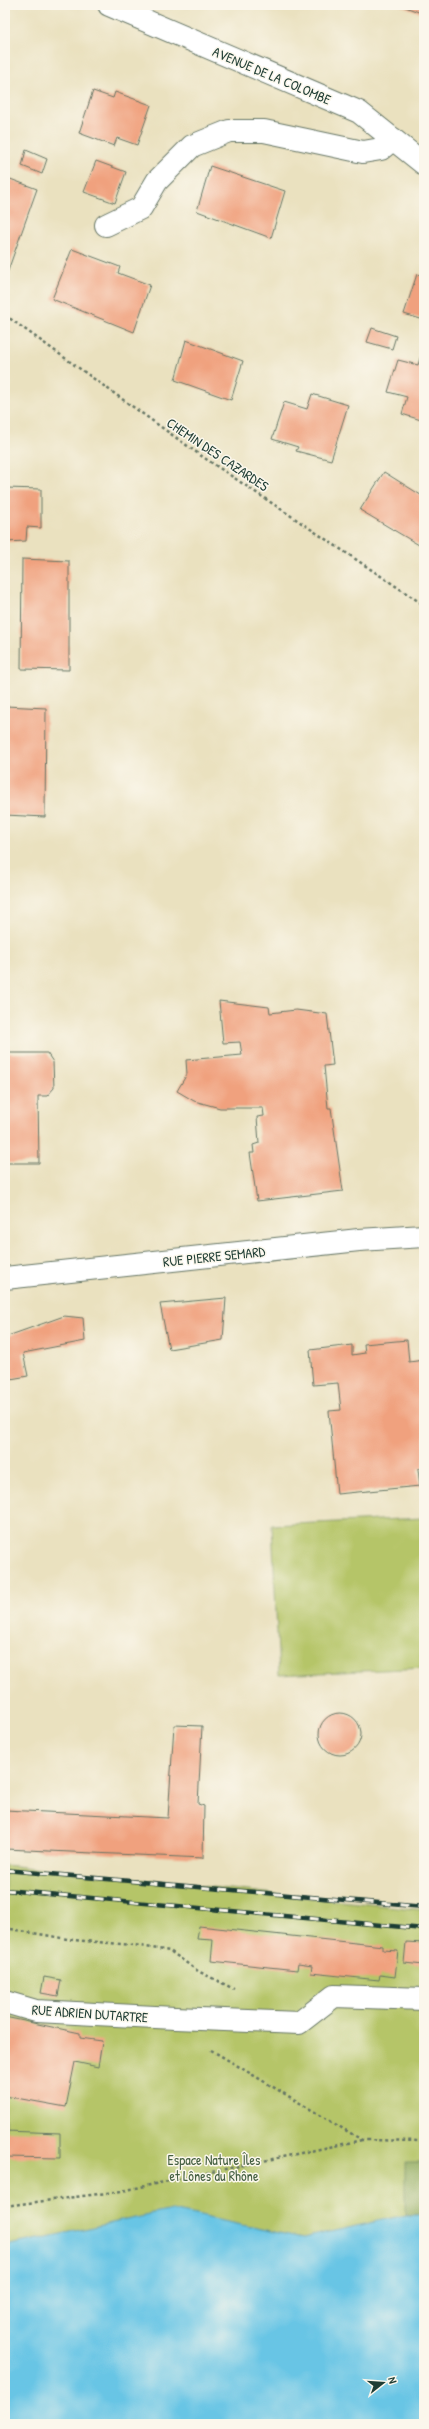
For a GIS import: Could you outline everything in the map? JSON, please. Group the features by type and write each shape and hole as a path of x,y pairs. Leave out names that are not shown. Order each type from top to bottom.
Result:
{"street":[{"name":"AVENUE DE LA COLOMBE","path":"110,5 359,112 424,164"},
{"path":"106,225 141,208 157,180 192,146 229,132 264,130 363,152 381,149 393,139"},
{"name":"RUE PIERRE SEMARD","path":"5,1278 360,1240 424,1236"},
{"name":"RUE ADRIEN DUTARTRE","path":"5,2002 36,2011 299,2023 334,1996 424,1999"}],"path":[{"name":"CHEMIN DES CAZARDES","path":"5,315 203,457 424,604"},
{"path":"5,1928 73,1940 134,1945 170,1952 198,1971 239,1992"},
{"path":"175,2018 218,2055 362,2140"},
{"path":"5,2206 122,2191 362,2140 424,2141"}],"green space":[{"path":"424,1518 424,1668 279,1675 272,1525"},
{"name":"Espace Nature Îles et Lônes du Rhône","path":"5,1865 424,1910 424,2424 5,2424"},
{"path":"405,2162 424,2162 424,2215 405,2215"}],"water":[{"path":"172,2210 303,2238 405,2215 424,2215 424,2424 5,2424 5,2246"}],"building":[{"path":"400,5 424,5 424,14"},
{"path":"93,91 113,98 115,92 151,105 137,145 117,138 114,146 79,133"},
{"path":"26,150 47,159 42,174 22,166"},
{"path":"96,161 126,172 115,203 84,192"},
{"path":"210,166 285,191 271,238 197,211"},
{"path":"5,177 37,189 5,279"},
{"path":"72,249 120,267 118,273 150,285 134,332 52,299"},
{"path":"417,274 424,276 424,320 404,314"},
{"path":"372,328 396,336 392,349 367,342"},
{"path":"186,340 243,361 231,400 175,380"},
{"path":"421,355 424,356 424,421 402,414 407,397 388,392 398,360 418,365"},
{"path":"312,394 348,405 331,460 296,451 298,447 272,439 284,402 307,409"},
{"path":"384,472 424,497 424,548 360,510"},
{"path":"5,488 41,489 41,528 27,527 26,541 5,542"},
{"path":"22,559 69,561 69,670 21,669"},
{"path":"5,706 46,708 45,817 5,815"},
{"path":"219,1001 269,1007 270,1013 296,1010 327,1014 333,1065 324,1066 328,1108 331,1108 343,1191 257,1201 250,1153 254,1153 253,1145 259,1143 257,1117 264,1116 263,1108 220,1108 194,1101 177,1091 187,1074 186,1060 242,1055 240,1042 223,1043"},
{"path":"5,1053 47,1053 53,1062 54,1088 47,1096 38,1096 39,1163 5,1163"},
{"path":"226,1298 223,1340 169,1349 160,1304"},
{"path":"64,1316 83,1318 85,1341 23,1353 28,1376 5,1380 5,1337"},
{"path":"407,1340 409,1362 424,1360 424,1468 418,1469 420,1486 337,1494 329,1411 341,1410 338,1383 313,1385 310,1350 352,1345 352,1355 365,1353 364,1344"},
{"path":"340,1713 355,1719 361,1734 355,1749 340,1755 325,1749 319,1734 325,1719"},
{"path":"174,1725 202,1726 198,1804 204,1806 203,1858 5,1849 5,1810 168,1818"},
{"path":"199,1926 383,1946 383,1950 398,1951 395,1977 380,1975 379,1980 311,1973 312,1966 298,1964 297,1970 211,1961 213,1940 197,1939"},
{"path":"406,1942 424,1943 424,1965 404,1963"},
{"path":"44,1977 61,1980 58,1996 41,1993"},
{"path":"5,2017 80,2033 80,2038 102,2041 98,2067 75,2062 66,2107 5,2096"},
{"path":"5,2131 60,2133 60,2158 5,2157"}],"railway":[{"path":"5,1870 424,1907"},
{"path":"5,1890 424,1929"}]}
